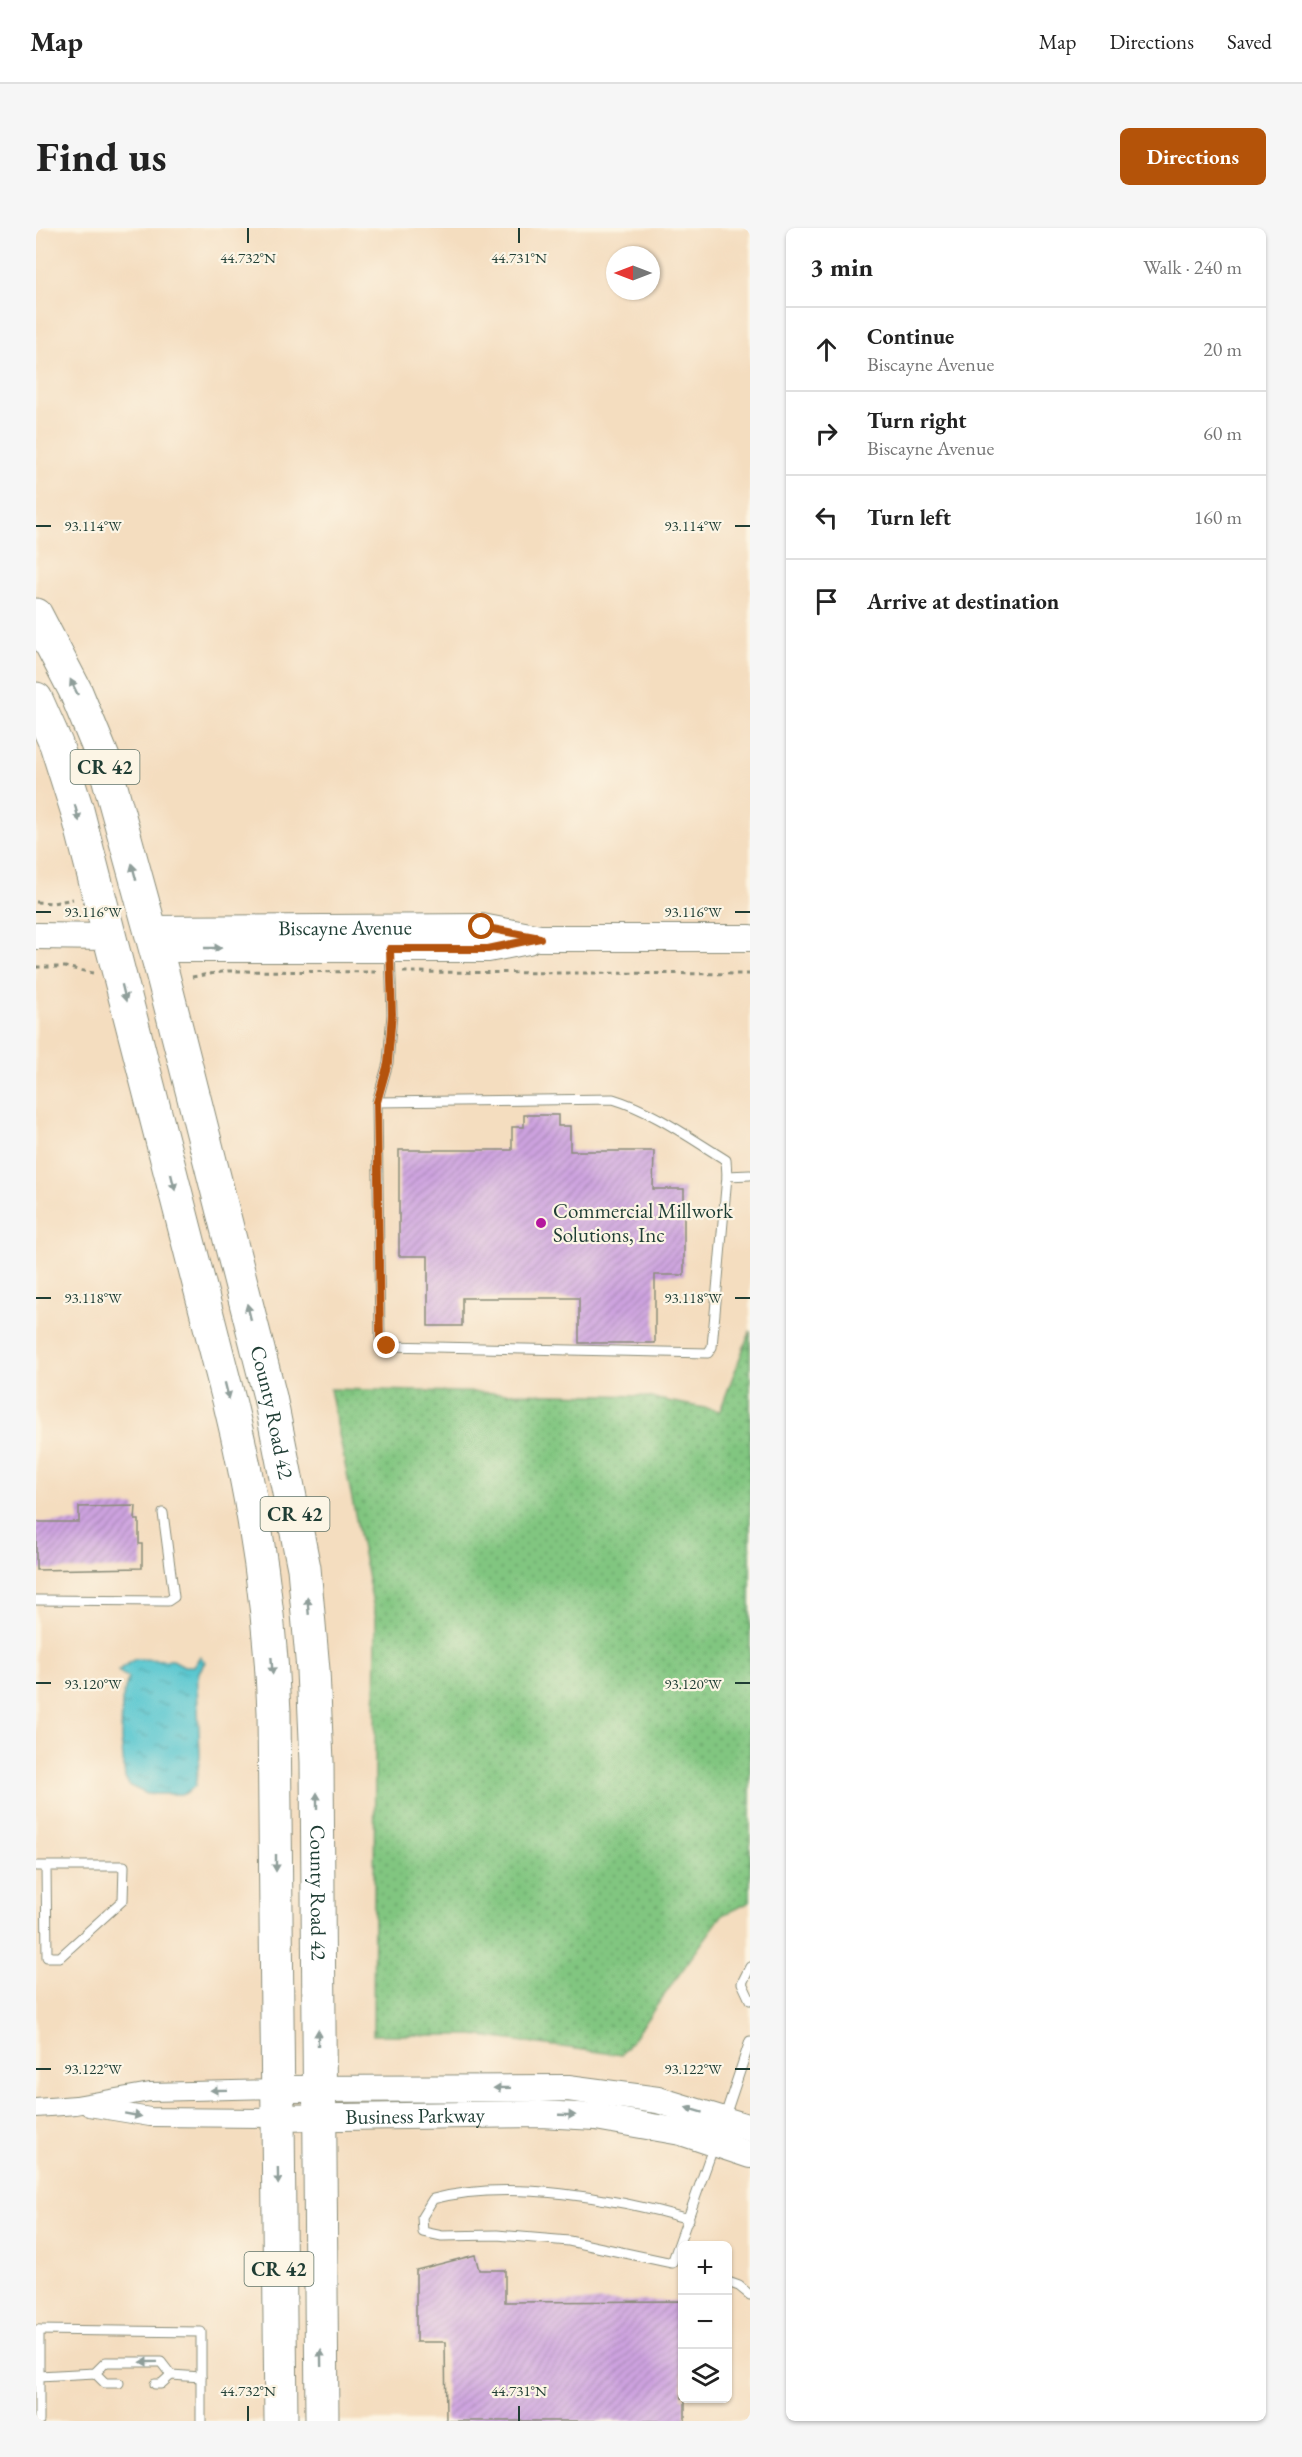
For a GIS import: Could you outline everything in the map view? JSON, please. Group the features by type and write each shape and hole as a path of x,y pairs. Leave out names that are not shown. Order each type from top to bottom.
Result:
{"highway":[{"name":"County Road 42","path":"36,615 92,727 113,794 270,1397 304,1568 313,1670 316,1743 322,2421"},
{"name":"County Road 42","path":"36,699 67,776 230,1404 247,1473 257,1527 269,1623 274,1712 281,2421"}],"street":[{"name":"Biscayne Avenue","path":"152,939 482,927 540,938 750,938"},
{"path":"36,936 109,937"},
{"name":"Biscayne Avenue","path":"152,939 389,961 488,949 540,938"},
{"name":"Business Parkway","path":"319,2104 568,2088 658,2100 750,2128"},
{"name":"Business Parkway","path":"36,2108 76,2105 150,2092 277,2103 596,2116 681,2132 750,2155"},
{"name":"Business Parkway","path":"76,2105 150,2117 277,2103"}],"lane":[{"path":"377,1102 613,1099 627,1103 670,1126 726,1160 727,1176 712,1347 708,1353 387,1346 380,1339 377,1102 388,1063 392,1014 389,961"},
{"path":"727,1176 750,1175"},
{"path":"36,1600 168,1601 174,1597 163,1513"},
{"path":"36,1866 46,1866 124,1866 123,1900 60,1957 47,1957 46,1866"},
{"path":"750,1966 742,1983 750,2000"},
{"path":"724,2119 750,2041"},
{"path":"672,2263 715,2143"},
{"path":"678,2265 569,2241 497,2235 442,2236 423,2232 422,2217 434,2199 452,2194 493,2190 557,2193 661,2211 689,2219"},
{"path":"732,2283 750,2295"},
{"path":"39,2421 38,2330 201,2332 201,2421"},
{"path":"39,2376 95,2373 106,2362 161,2362 171,2375"},
{"path":"95,2373 105,2383 120,2383"},
{"path":"155,2384 161,2384 171,2375 201,2377"}],"path":[{"path":"36,902 53,903 73,899"},
{"path":"192,977 228,971 389,961 750,974"},
{"path":"36,967 65,967 102,974"}],"green space":[{"path":"750,1331 750,1902 722,1915 621,2055 473,2035 373,2035 376,1619 330,1389 641,1396 720,1411"}],"water":[{"path":"200,1656 205,1662 199,1672 197,1684 200,1756 195,1786 184,1794 147,1794 130,1786 125,1778 121,1740 122,1701 128,1678 118,1671 135,1659 173,1660 184,1666 194,1666"}],"building":[{"name":"Commercial Millwork Solutions, Inc","path":"524,1115 558,1115 558,1126 570,1126 570,1151 654,1151 653,1189 684,1189 684,1275 655,1275 655,1343 579,1343 579,1298 462,1298 462,1326 428,1326 428,1256 399,1256 399,1150 512,1150 512,1127 524,1127"},
{"path":"136,1506 135,1520 139,1520 142,1568 36,1570 36,1522 79,1522 79,1507"},
{"path":"475,2255 479,2270 505,2270 505,2302 678,2301 678,2403 685,2403 685,2421 446,2421 445,2342 416,2342 416,2270"}],"place":[{"name":"Commercial Millwork Solutions, Inc","path":"541,1223"}],"route":[{"path":"387,1346 380,1339 377,1102 388,1063 392,1014 390,949 488,949 540,938 482,927"}]}
